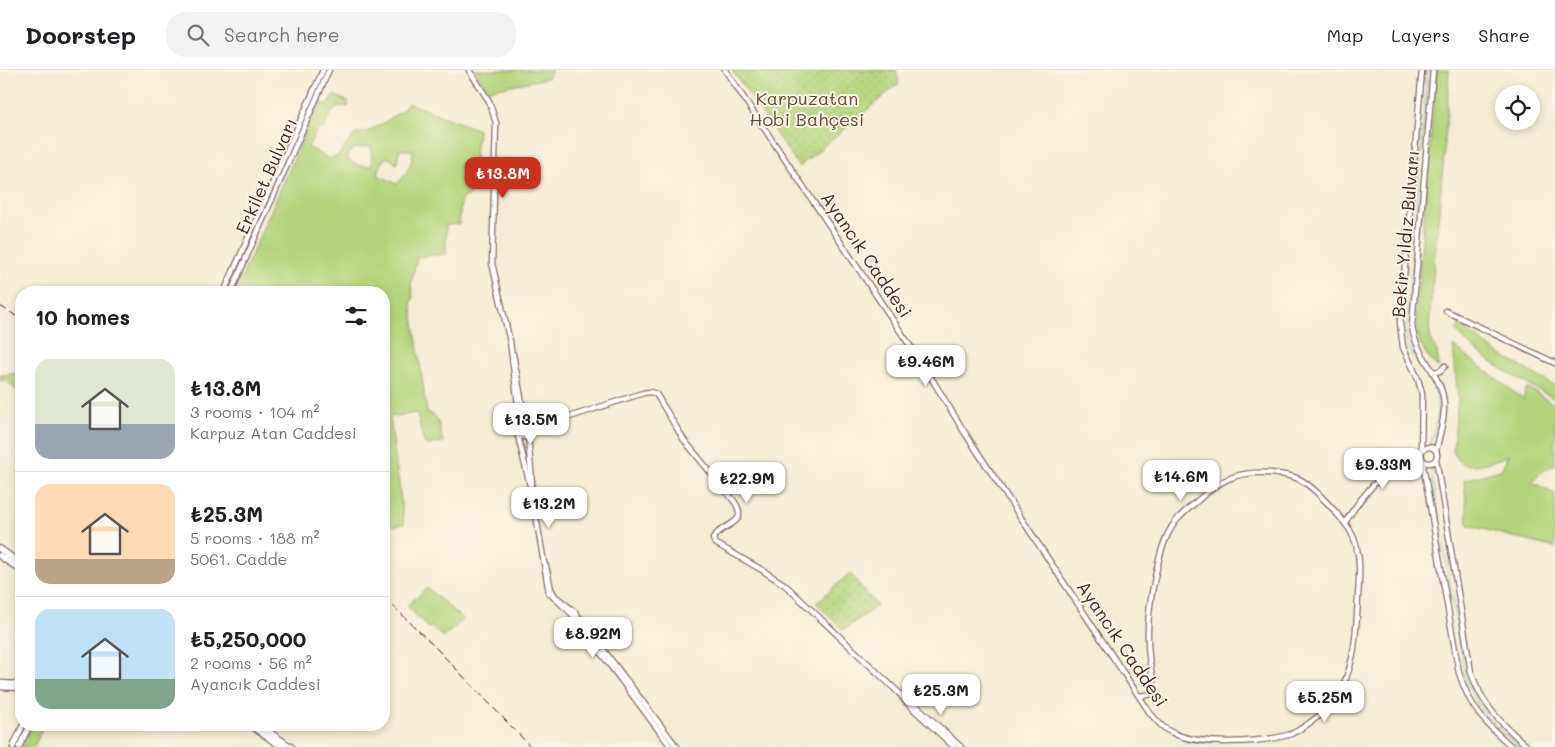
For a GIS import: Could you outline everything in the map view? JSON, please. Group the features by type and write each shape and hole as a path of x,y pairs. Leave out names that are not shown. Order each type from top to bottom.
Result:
{"highway":[{"path":"0,549 15,559"},
{"path":"1,557 15,566"},
{"path":"1,557 15,569"},
{"path":"259,731 282,747"},
{"path":"268,731 291,747"}],"street":[{"name":"Erkilet Bulvarı","path":"227,286 323,70"},
{"name":"Erkilet Bulvarı","path":"233,286 329,70"},
{"path":"469,70 489,101 496,123 492,263 510,341 528,436 533,498"},
{"name":"Ayancık Caddesi","path":"725,70 927,371 965,433 1150,713 1161,726 1171,733 1202,742 1246,741 1289,735 1321,714 1331,705 1342,686 1351,664 1356,644 1360,580 1359,561 1356,542 1345,523 1312,489 1301,480 1291,476 1243,473 1226,479 1211,488 1176,521 1160,555 1148,616 1149,652 1154,694 1139,696"},
{"name":"Bekir Yıldız Bulvarı","path":"1422,70 1400,323 1401,337 1422,394 1421,457 1459,673 1478,715 1512,747"},
{"name":"Bekir Yıldız Bulvarı","path":"1433,70 1412,326 1419,351 1442,391 1443,421 1436,451"},
{"path":"316,84 322,86"},
{"path":"1446,311 1555,363"},
{"path":"510,341 518,405 518,436 533,498 549,594 571,614 672,747"},
{"path":"1432,372 1440,371 1445,366"},
{"path":"518,430 526,427 539,427 643,393 650,392 656,394 684,440 734,500 738,509 739,515 737,520 716,534 715,543 785,585 899,693 961,747"},
{"path":"518,436 528,436 539,427"},
{"path":"1421,457 1422,450 1427,447 1436,451 1471,672 1482,698 1491,711 1528,747"},
{"path":"1421,457 1429,464 1436,459"},
{"path":"1345,523 1358,504 1385,474 1398,465 1421,457"},
{"path":"544,563 548,570 551,589 556,596 575,612 677,747"},
{"path":"0,683 15,684"},
{"path":"0,687 15,688"},
{"path":"907,700 954,747"},
{"path":"13,747 20,731"},
{"path":"19,747 27,731"}],"green space":[{"path":"475,70 552,70 547,78 488,90"},
{"name":"Karpuzatan Hobi Bahçesi","path":"732,70 896,70 899,83 799,167"},
{"path":"1437,70 1449,70 1429,327 1431,341 1437,351 1438,367 1428,357 1421,344 1416,319"},
{"path":"333,95 348,101 348,107 339,107 332,112 324,128 317,130 308,147 329,159 338,156 355,134 369,131 382,124 404,109 408,103 478,130 471,192 461,200 459,224 446,225 446,254 417,257 411,284 413,298 411,302 427,413 435,416 443,442 428,445 424,443 417,413 390,417 390,286 238,286 319,102 327,105","holes":["371,146 372,166 360,166 348,160 347,154 354,149","399,150 413,150 412,160 408,169 397,184 378,175 381,164 386,157 397,164"]},
{"path":"1461,326 1499,354 1555,386 1555,399 1503,370 1478,352 1457,332 1457,328"},
{"path":"1453,346 1523,399 1527,387 1555,405 1555,464 1541,472 1532,482 1555,494 1555,548 1468,525 1464,480 1501,470 1508,455 1494,461 1476,465 1461,463 1456,458 1453,449 1458,399"},
{"path":"15,374 15,389 6,380 0,381 0,375"},
{"path":"390,417 404,524 390,525"},
{"path":"850,573 877,606 843,630 816,603"},
{"path":"427,588 463,619 444,637 431,627 428,628 407,606"},
{"path":"29,731 41,731 34,747 22,747"}],"waterway":[{"path":"1428,70 1406,335 1408,345 1433,386 1436,395 1438,414 1431,443"},
{"path":"1431,468 1465,675 1475,698 1486,716 1519,747"}],"railway":[{"path":"0,306 15,315"},
{"path":"390,603 531,747"}]}
